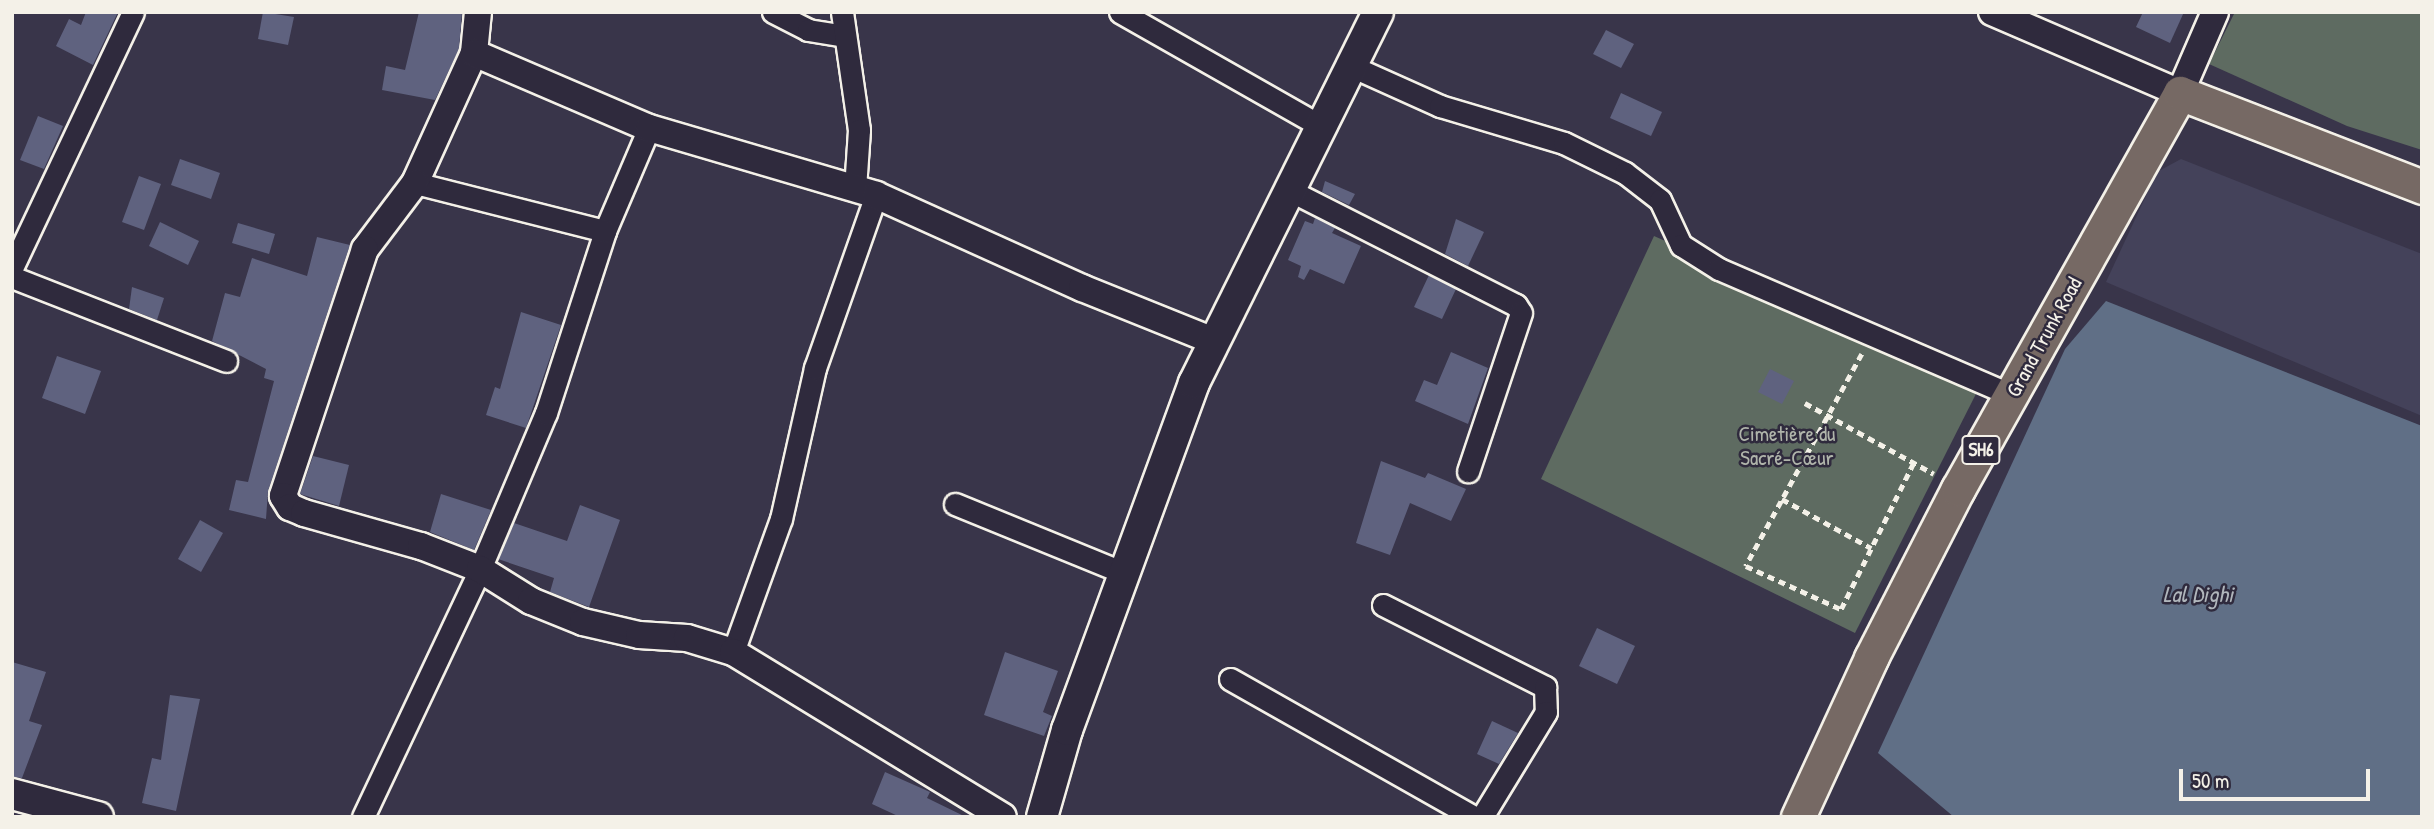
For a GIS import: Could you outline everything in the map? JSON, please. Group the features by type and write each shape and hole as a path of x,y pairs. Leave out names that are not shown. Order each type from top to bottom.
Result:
{"main road":[{"path":"1042,817 1067,730 1194,383 1378,12"},
{"path":"2180,93 2422,187"},
{"name":"Grand Trunk Road","path":"1798,817 1871,658 1958,489 2180,93"},
{"path":"12,794 98,817"}],"street":[{"path":"12,268 133,12"},
{"path":"478,12 474,54 415,183 365,249 283,496 290,507 421,546 480,569 531,601 583,622 639,635 687,638 733,653 1003,817"},
{"path":"773,12 808,30 845,36"},
{"path":"733,653 781,519 815,369 866,191 842,12"},
{"path":"1120,12 1321,126"},
{"path":"1992,12 2180,93 2215,12"},
{"path":"474,54 649,128 866,191 1082,288 1214,341"},
{"path":"1351,66 1440,106 1564,143 1625,173 1660,200 1681,245 1710,263 2012,395"},
{"path":"363,817 480,569 546,413 604,231 649,128"},
{"path":"415,183 604,231"},
{"path":"1289,190 1516,305 1521,313 1468,471"},
{"path":"12,276 226,361"},
{"path":"955,504 1124,573"},
{"path":"1383,605 1545,687 1546,712 1482,817"},
{"path":"1230,679 1442,809 1474,817"}],"path":[{"path":"1873,335 1826,414 1746,566 1841,609 1914,462"},
{"path":"1805,403 1958,489"},
{"path":"1782,499 1871,548"}],"shaded area":[{"path":"2181,159 2422,254 2422,416 2106,282 2157,172"}],"green space":[{"path":"2235,12 2422,12 2422,150 2347,126 2209,64"},
{"name":"Cimetière du Sacré-Cœur","path":"1654,236 1982,382 1855,633 1541,479"}],"water":[{"name":"Lal Dighi","path":"2106,301 2422,426 2422,817 1954,817 1878,753 2065,349"}],"building":[{"path":"86,12 118,12 93,65 56,46 69,19 81,25"},
{"path":"263,12 294,17 288,45 258,39"},
{"path":"419,12 462,12 459,49 435,100 382,90 386,66 405,70"},
{"path":"2143,12 2184,12 2170,43 2136,27"},
{"path":"1606,30 1634,44 1621,68 1593,54"},
{"path":"1621,93 1662,112 1651,136 1610,118"},
{"path":"38,116 63,126 44,169 20,160"},
{"path":"180,159 220,173 211,199 171,185"},
{"path":"139,176 161,184 144,230 122,222"},
{"path":"1325,181 1355,194 1349,205 1322,192"},
{"path":"1315,218 1335,228 1332,233 1361,246 1344,284 1310,269 1304,280 1298,277 1301,266 1288,260 1305,221 1313,224"},
{"path":"1456,219 1484,232 1468,266 1445,254"},
{"path":"160,222 199,241 188,265 149,246"},
{"path":"238,223 275,234 269,254 232,243"},
{"path":"317,237 350,245 268,491 266,519 229,510 236,480 248,482 274,381 264,378 266,369 212,341 225,293 240,297 252,258 307,276"},
{"path":"1429,275 1456,289 1442,319 1414,307"},
{"path":"132,287 164,298 157,320 129,309"},
{"path":"521,312 561,325 526,428 486,415 495,387 500,389"},
{"path":"1451,352 1488,368 1468,424 1415,401 1424,380 1437,385"},
{"path":"57,356 101,371 85,414 42,398"},
{"path":"1770,369 1794,381 1782,404 1758,392"},
{"path":"313,456 349,465 339,506 300,494"},
{"path":"1381,461 1425,478 1428,473 1466,489 1451,521 1410,503 1390,555 1356,543"},
{"path":"441,494 491,510 474,550 430,532"},
{"path":"580,505 620,520 589,607 550,592 554,578 498,559 514,523 567,541"},
{"path":"200,520 223,533 201,572 178,559"},
{"path":"1597,628 1635,646 1617,684 1579,666"},
{"path":"1005,652 1058,671 1043,712 1052,716 1044,736 984,715"},
{"path":"12,662 46,672 29,721 42,725 22,778 12,777"},
{"path":"170,695 200,699 176,811 142,803 152,758 161,760"},
{"path":"1492,721 1518,733 1499,764 1477,754"},
{"path":"885,772 930,792 927,798 966,817 900,817 872,804"}]}
